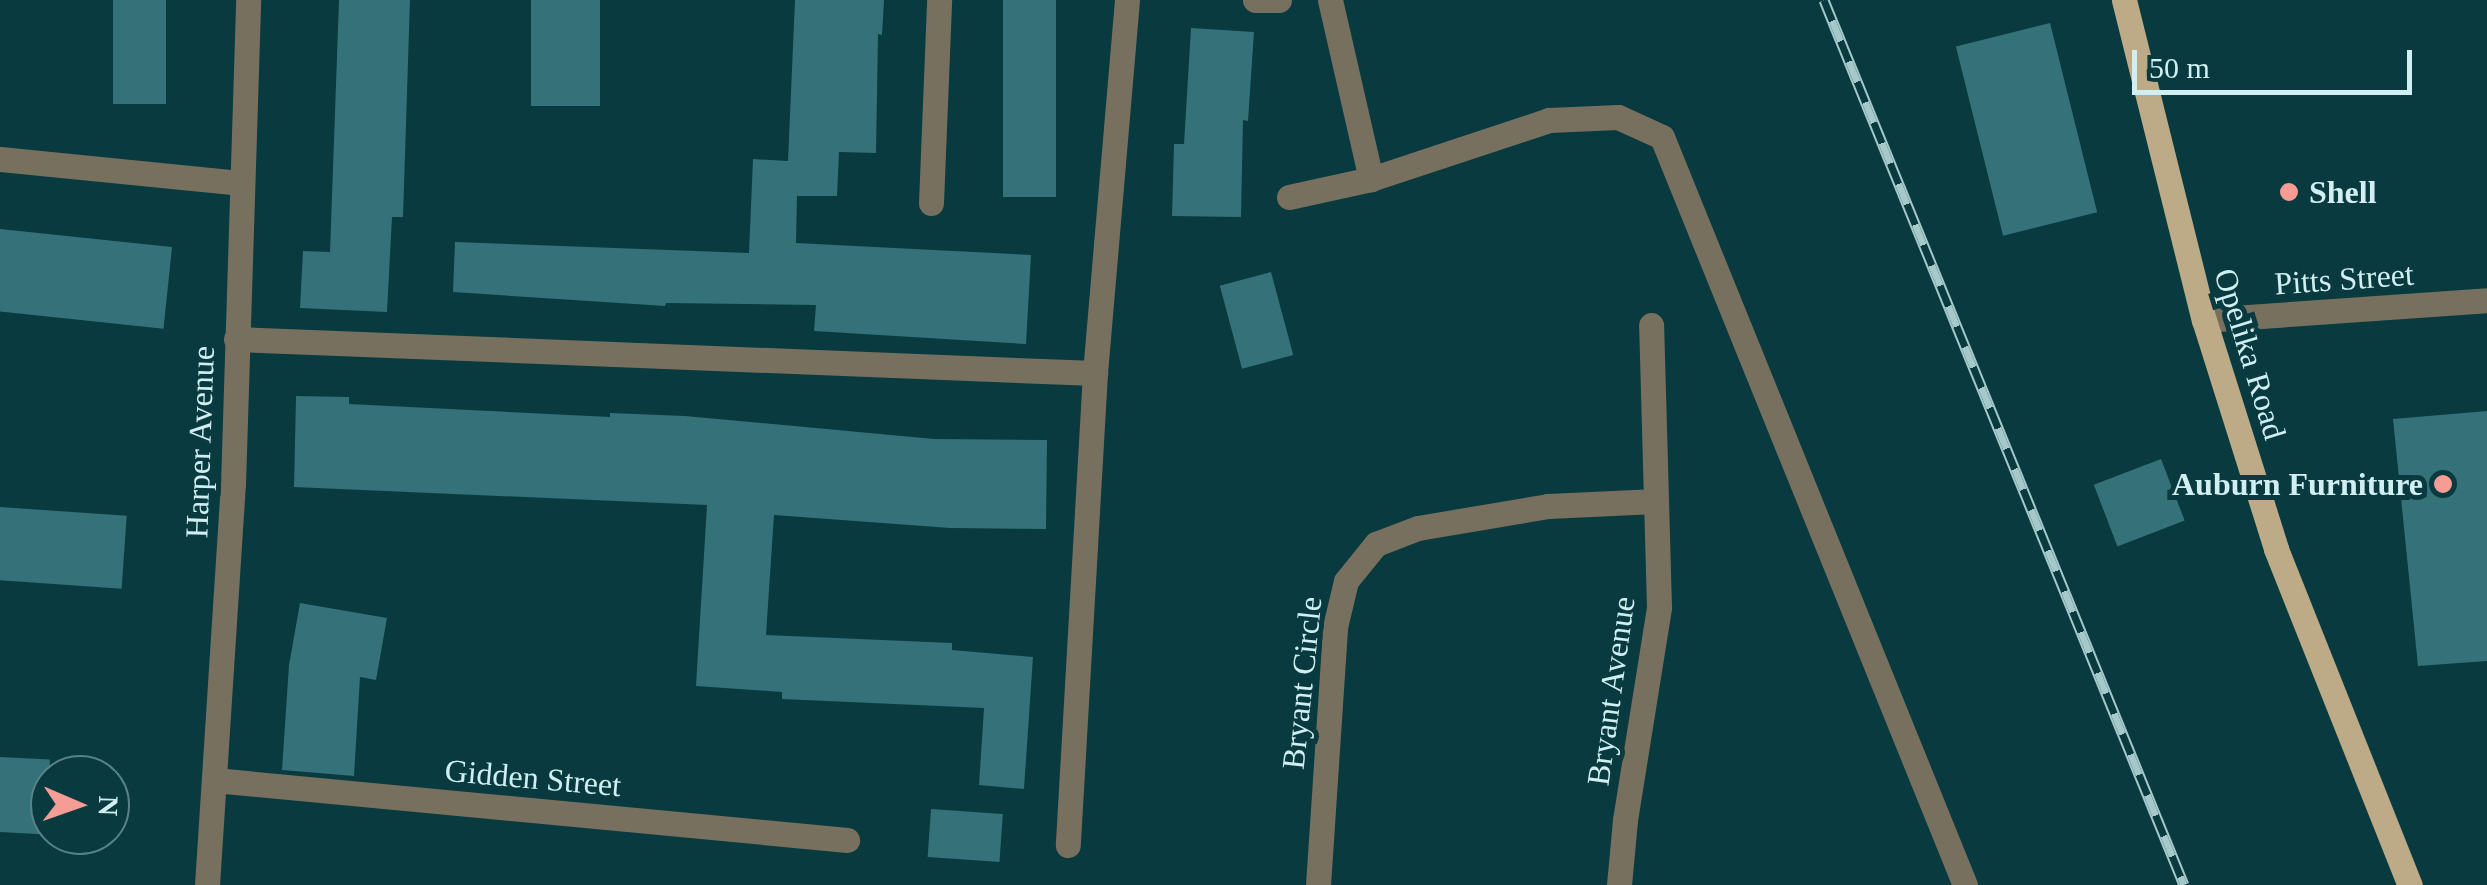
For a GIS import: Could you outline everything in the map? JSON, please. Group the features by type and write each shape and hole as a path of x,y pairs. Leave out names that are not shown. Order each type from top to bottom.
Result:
{"main road":[{"name":"Opelika Road","path":"2124,0 2204,320 2276,549 2410,885"}],"street":[{"name":"Harper Avenue","path":"207,885 233,484 248,0"},
{"path":"930,202 939,0"},
{"path":"1068,845 1095,373 1127,0"},
{"path":"1255,0 1279,0"},
{"path":"1330,0 1372,178"},
{"path":"1289,197 1372,178 1549,120 1618,117 1662,136 1965,885"},
{"path":"0,159 240,183"},
{"name":"Pitts Street","path":"2204,320 2487,300"},
{"name":"Bryant Avenue","path":"1619,885 1625,820 1659,607 1651,325"},
{"path":"236,339 1095,373"},
{"name":"Bryant Circle","path":"1318,885 1335,627 1346,581 1376,544 1418,528 1548,506 1656,501"},
{"name":"Gidden Street","path":"214,780 847,840"}],"building":[{"path":"113,0 166,0 166,104 113,104"},
{"path":"339,0 410,0 403,217 392,217 387,312 300,308 303,251 330,252"},
{"path":"531,0 600,0 600,106 531,106"},
{"path":"795,0 884,0 882,35 878,34 876,153 839,152 837,196 797,196 796,243 1031,255 1026,344 814,331 816,305 665,306 453,292 455,242 749,253 753,159 788,161"},
{"path":"1003,0 1056,0 1056,197 1003,197"},
{"path":"2050,23 2097,212 2003,236 1956,46"},
{"path":"1191,28 1254,32 1248,121 1243,120 1241,217 1172,216 1174,144 1184,144"},
{"path":"0,229 172,247 163,329 0,311"},
{"path":"1271,272 1293,355 1242,369 1220,286"},
{"path":"296,396 349,397 349,404 610,417 610,413 685,416 934,439 1047,440 1046,529 950,528 774,515 766,635 952,643 952,650 1033,657 1024,789 979,785 984,708 782,699 782,692 696,686 707,505 294,487"},
{"path":"2487,411 2487,661 2418,666 2393,419"},
{"path":"2161,459 2185,521 2117,546 2094,485"},
{"path":"0,507 127,516 122,589 0,580"},
{"path":"300,603 387,618 376,680 360,677 354,776 282,770 289,665"},
{"path":"0,757 30,759 30,834 0,832"},
{"path":"931,809 1003,814 999,862 928,857"}],"railway":[{"path":"1824,0 2184,885"}],"place":[{"name":"Shell","path":"2289,192"},
{"name":"Auburn Furniture","path":"2443,484"}]}
